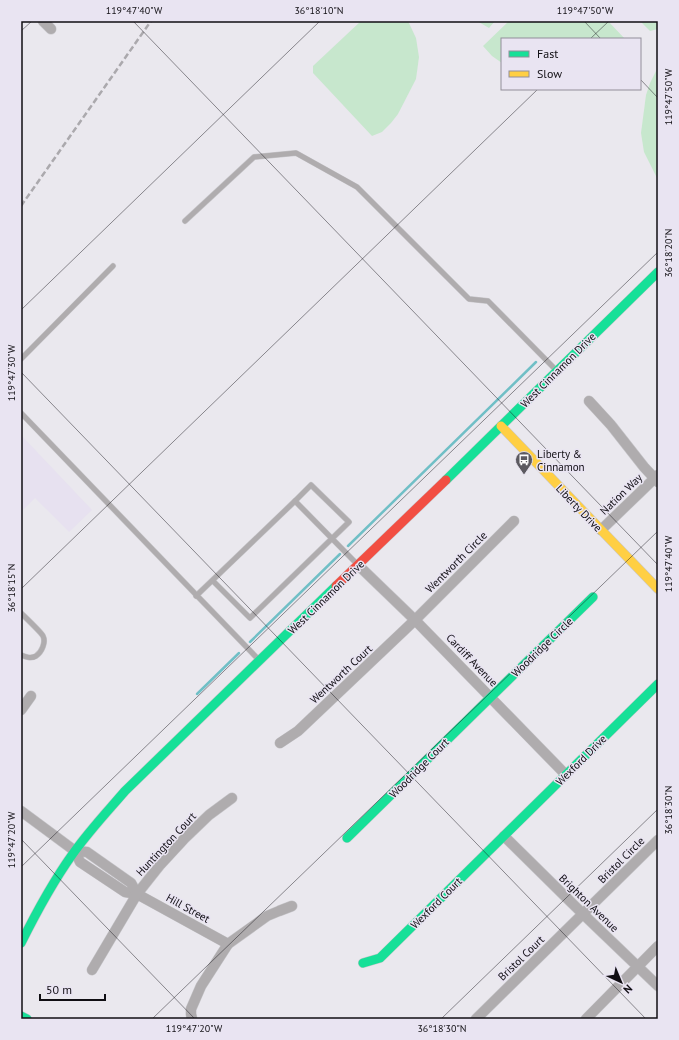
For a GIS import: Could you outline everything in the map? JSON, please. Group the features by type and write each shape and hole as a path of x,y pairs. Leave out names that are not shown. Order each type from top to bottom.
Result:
{"street":[{"path":"43,21 51,29"},
{"name":"West Cinnamon Drive","path":"21,943 58,875 101,818 125,791 658,272"},
{"path":"589,401 611,425 644,466 657,478"},
{"name":"Liberty Drive","path":"501,426 658,589"},
{"name":"Nation Way","path":"601,530 657,478"},
{"name":"Wentworth Circle","path":"415,620 514,521"},
{"name":"Cardiff Avenue","path":"358,565 415,620 566,775"},
{"name":"Woodridge Circle","path":"491,697 593,597"},
{"name":"Wentworth Court","path":"280,743 298,731 415,620"},
{"name":"Wexford Drive","path":"504,836 658,684"},
{"path":"21,710 31,696"},
{"name":"Woodridge Court","path":"348,838 491,697"},
{"name":"Huntington Court","path":"92,970 137,894 160,865 209,815 232,798"},
{"name":"Hill Street","path":"21,812 75,851 80,862 118,888 125,892 137,894 228,944"},
{"name":"Brighton Avenue","path":"504,836 658,986"},
{"name":"Wexford Court","path":"363,963 380,958 504,836"},
{"name":"Bristol Circle","path":"583,914 658,840"},
{"path":"192,1019 191,1009 202,986 228,944 267,916 292,906"},
{"name":"Bristol Court","path":"476,1019 583,914"},
{"path":"586,1019 658,946"},
{"path":"21,1016 27,1019"}],"lane":[{"path":"185,221 254,157 296,152 357,187 469,299 488,301 557,371"},
{"path":"21,359 113,266"},
{"path":"21,413 260,661"},
{"path":"196,596 312,485 349,522 250,618 212,581"},
{"path":"295,501 358,565"},
{"path":"21,613 43,636 44,643 36,656 27,657 21,655"}],"shaded area":[{"path":"21,435 92,510 69,532 35,498 21,512"}],"green space":[{"path":"361,21 408,21 416,38 419,57 416,79 398,114 382,132 372,136 313,73 313,66"},
{"path":"477,21 495,21 489,28"},
{"path":"509,21 608,21 624,38 501,38 501,62 492,56 483,46"},
{"path":"640,21 658,21 658,29 650,31"},
{"path":"658,67 658,180 644,152 641,133 646,95"}],"waterway":[{"path":"348,546 536,362"},
{"path":"250,642 340,554"},
{"path":"197,694 239,653"}],"railway":[{"path":"21,206 151,21"}],"traffic: fast":[{"path":"446,480 658,272"},
{"path":"21,943 58,876 84,838 125,791 336,586"},
{"path":"347,838 593,597"},
{"path":"363,963 380,958 658,684"},
{"path":"21,1016 27,1019"}],"traffic: slow":[{"path":"501,426 658,589"}],"traffic: jam":[{"path":"336,586 446,480"}],"place":[{"name":"Liberty & Cinnamon","path":"524,475"}]}
